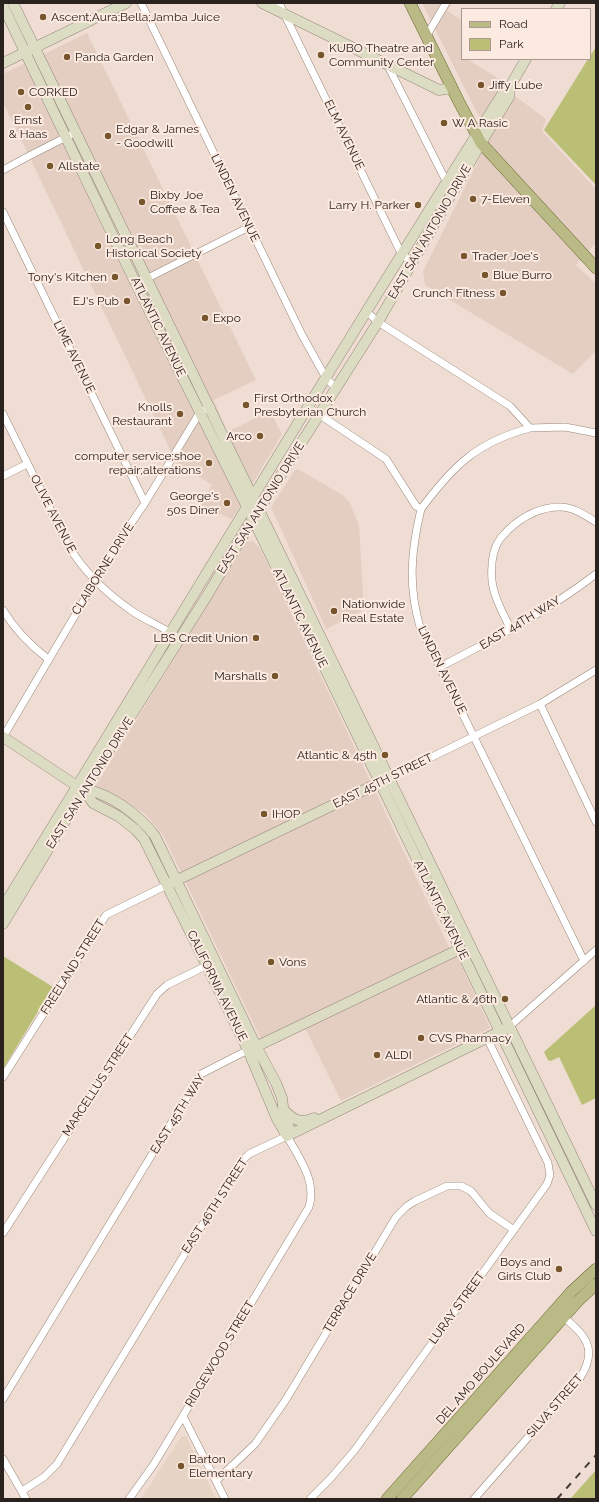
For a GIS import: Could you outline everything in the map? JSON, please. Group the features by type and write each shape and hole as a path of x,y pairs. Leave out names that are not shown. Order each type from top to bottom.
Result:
{"main road":[{"name":"ATLANTIC AVENUE","path":"13,3 261,509 385,780 460,949 596,1231"},
{"path":"3,63 126,3"},
{"path":"262,3 439,90 452,88"},
{"path":"410,3 479,139 596,268"},
{"name":"ATLANTIC AVENUE","path":"3,6 136,284 246,506 510,1026 596,1205"},
{"name":"EAST SAN ANTONIO DRIVE","path":"3,907 180,639 253,519 261,509 378,322 452,193 503,93 509,88 525,60"},
{"name":"EAST SAN ANTONIO DRIVE","path":"3,924 170,632 246,506 402,255 446,181 479,139"},
{"name":"CALIFORNIA AVENUE","path":"3,737 81,788 93,802 118,816 136,830 149,849 167,885 212,964"},
{"name":"EAST 45TH STREET","path":"167,885 385,780"},
{"name":"CALIFORNIA AVENUE","path":"81,788 98,793 126,808 146,824 155,836 177,880 212,964 252,1048 277,1119 289,1135"},
{"name":"EAST 45TH WAY","path":"252,1048 460,949"},
{"name":"EAST 46TH STREET","path":"289,1135 510,1026"},
{"name":"CALIFORNIA AVENUE","path":"252,1048 276,1083 282,1098 289,1135"},
{"path":"284,1110 291,1117 300,1121 308,1121 319,1116 325,1117"},
{"name":"DEL AMO BOULEVARD","path":"387,1499 571,1292 596,1269"},
{"name":"DEL AMO BOULEVARD","path":"402,1499 564,1317 596,1284"}],"street":[{"name":"LINDEN AVENUE","path":"141,3 302,335 326,378 336,388"},
{"name":"ELM AVENUE","path":"279,3 402,255"},
{"path":"427,35 446,3"},
{"path":"387,64 452,193"},
{"path":"3,170 27,156 76,132"},
{"name":"LIME AVENUE","path":"3,212 145,503"},
{"path":"136,284 249,227"},
{"path":"402,255 413,262"},
{"path":"366,311 378,322 510,406 530,428"},
{"path":"200,412 211,407"},
{"path":"308,407 386,459 416,506 421,510 441,482 469,456 493,440 530,428 565,427 596,433"},
{"name":"CLAIBORNE DRIVE","path":"3,737 48,659 200,412"},
{"name":"OLIVE AVENUE","path":"3,414 75,558 95,582 132,612 180,639"},
{"path":"3,476 27,464"},
{"path":"511,630 497,599 492,582 494,559 500,539 518,520 538,510 561,507 576,510 596,522"},
{"name":"LINDEN AVENUE","path":"421,510 412,551 412,591 414,608 420,627 584,961"},
{"name":"EAST 44TH WAY","path":"440,667 511,630 555,603 596,574"},
{"path":"3,610 27,642 48,659"},
{"name":"EAST 45TH STREET","path":"385,780 540,704 596,670"},
{"path":"540,704 596,822"},
{"name":"FREELAND STREET","path":"3,1077 106,914 167,885"},
{"name":"EAST 46TH STREET","path":"510,1026 596,950"},
{"name":"MARCELLUS STREET","path":"3,1232 157,994 167,985 212,964"},
{"name":"LURAY STREET","path":"310,1499 330,1479 354,1451 546,1184 550,1171 548,1163 487,1038"},
{"name":"EAST 45TH WAY","path":"3,1399 202,1074 252,1048"},
{"name":"EAST 46TH STREET","path":"22,1491 44,1477 57,1464 240,1163 249,1154 289,1135"},
{"name":"CALIFORNIA AVENUE","path":"289,1135 310,1182 311,1199 309,1207"},
{"name":"TERRACE DRIVE","path":"216,1482 255,1444 284,1401 396,1217 407,1206 447,1186 461,1186 471,1191 489,1213 514,1230"},
{"name":"RIDGEWOOD STREET","path":"129,1499 154,1464 309,1207"},
{"name":"SILVA STREET","path":"474,1499 587,1369 590,1360 590,1345 564,1317 555,1310"},
{"path":"183,1416 225,1499"},
{"path":"3,1460 26,1499"}],"shaded area":[{"path":"422,3 452,3 447,11 461,19 461,60 470,60 506,83 504,88 546,119 542,131 596,189 596,243 576,265 596,284 596,351 573,374 425,285 423,271 491,135 476,111"},
{"path":"87,33 256,380 214,400 227,432 270,411 282,434 232,519 200,506 212,485 176,462 3,102 3,74"},
{"path":"298,469 344,496 350,503 359,525 364,610 326,629 271,507 295,470"},
{"path":"253,541 260,548 450,949 261,1039 163,835 145,814 95,787 246,542"},
{"path":"457,956 490,1028 341,1101 305,1028"},
{"name":"Barton Elementary","path":"186,1436 216,1499 141,1499 181,1437"}],"green space":[{"path":"596,47 596,185 544,130 587,60 591,60 591,54"},
{"path":"3,956 53,987 3,1069"},
{"path":"596,1005 596,1098 582,1105 559,1057 551,1061 548,1060 544,1052"},
{"path":"596,1470 596,1499 570,1499"}],"railway":[{"path":"557,1499 596,1455"}],"place":[{"name":"Ascent;Aura;Bella;Jamba Juice","path":"43,17"},
{"name":"KUBO Theatre and Community Center","path":"321,55"},
{"name":"Panda Garden","path":"67,57"},
{"name":"Jiffy Lube","path":"481,85"},
{"name":"CORKED","path":"21,92"},
{"name":"Ernst & Haas","path":"28,107"},
{"name":"W A Rasic","path":"444,123"},
{"name":"Edgar & James - Goodwill","path":"108,136"},
{"name":"Allstate","path":"50,166"},
{"name":"7-Eleven","path":"473,199"},
{"name":"Bixby Joe Coffee & Tea","path":"142,202"},
{"name":"Larry H. Parker","path":"418,205"},
{"name":"Long Beach Historical Society","path":"98,246"},
{"name":"Trader Joe's","path":"464,256"},
{"name":"Blue Burro","path":"485,275"},
{"name":"Tony's Kitchen","path":"115,277"},
{"name":"Crunch Fitness","path":"503,293"},
{"name":"EJ's Pub","path":"127,301"},
{"name":"Expo","path":"205,318"},
{"name":"First Orthodox Presbyterian Church","path":"246,405"},
{"name":"Knolls Restaurant","path":"180,414"},
{"name":"Arco","path":"260,436"},
{"name":"computer service;shoe repair;alterations","path":"209,463"},
{"name":"George's 50s Diner","path":"227,503"},
{"name":"Nationwide Real Estate","path":"334,611"},
{"name":"LBS Credit Union","path":"256,638"},
{"name":"Marshalls","path":"275,676"},
{"name":"Atlantic & 45th","path":"385,755"},
{"name":"IHOP","path":"264,814"},
{"name":"Vons","path":"271,962"},
{"name":"Atlantic & 46th","path":"505,999"},
{"name":"CVS Pharmacy","path":"421,1038"},
{"name":"ALDI","path":"377,1055"},
{"name":"Boys and Girls Club","path":"559,1269"},
{"name":"Barton Elementary","path":"181,1466"}]}
